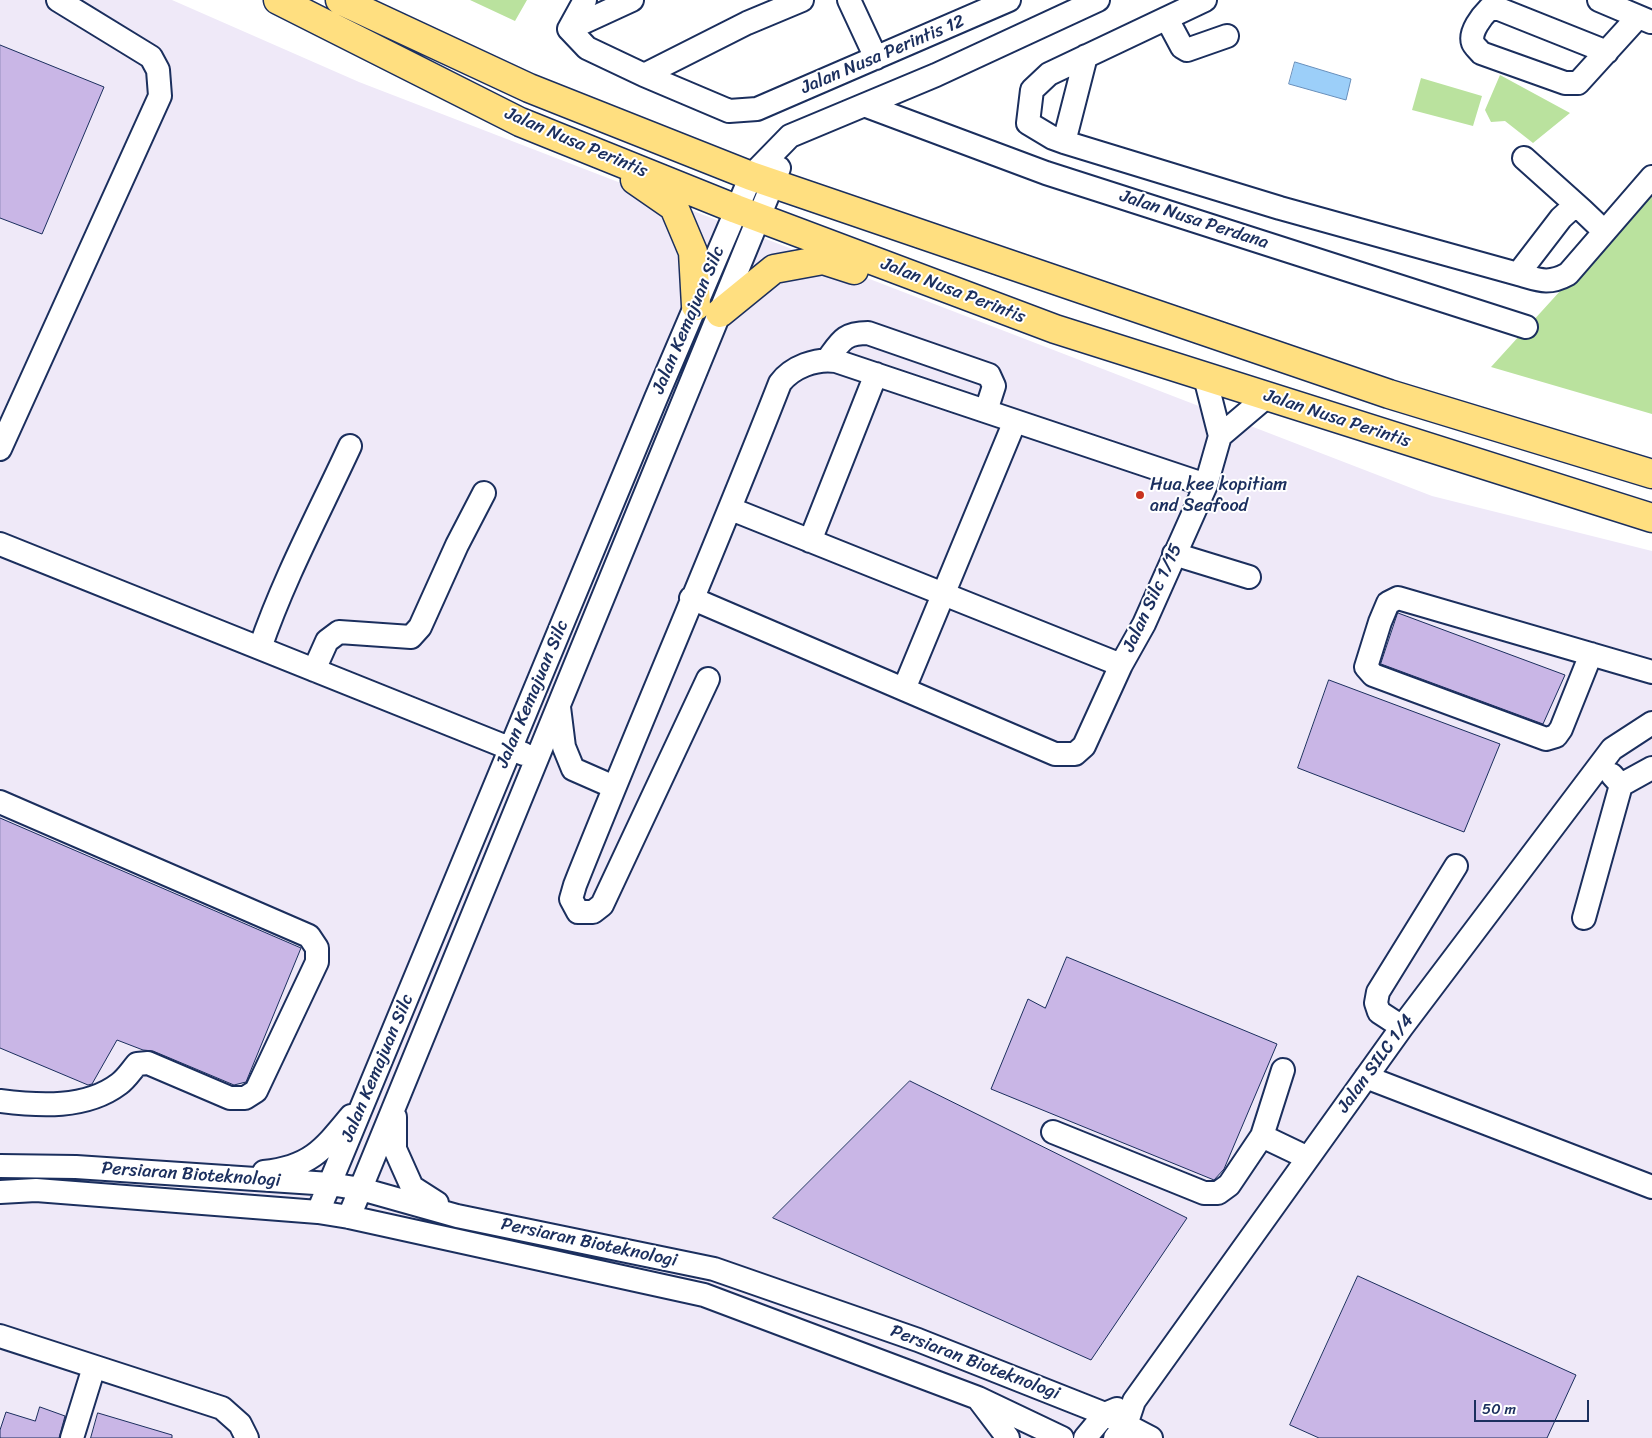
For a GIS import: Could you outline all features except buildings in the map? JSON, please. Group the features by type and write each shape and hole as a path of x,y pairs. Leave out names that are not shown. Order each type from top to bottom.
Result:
{"main road":[{"name":"Jalan Nusa Perintis","path":"278,0 520,122 748,213 1055,329 1652,518"},
{"name":"Jalan Nusa Perintis","path":"340,0 529,88 763,180 1389,394 1652,474"},
{"path":"520,122 643,185 674,207 694,252 708,310 774,269 823,260 1055,329"}],"street":[{"path":"0,449 160,96 158,70 151,57 58,0"},
{"path":"569,29 584,0"},
{"path":"569,29 632,0"},
{"path":"569,29 587,48 644,75 747,23 802,0"},
{"path":"849,0 876,58"},
{"name":"Jalan Nusa Perintis 12","path":"644,75 729,111 757,110 1010,0"},
{"path":"864,105 936,75 1098,0"},
{"path":"1205,0 1049,74 1032,90 1028,123 1053,138 1064,142 1282,209 1542,281 1555,281 1568,274 1652,177"},
{"path":"1599,0 1645,20 1607,52 1578,83 1565,83 1481,52 1473,43 1472,35 1485,12 1489,9 1499,10 1607,52"},
{"path":"1167,18 1182,47 1187,50 1226,36"},
{"path":"1064,142 1086,56"},
{"name":"Jalan Kemajuan Silc","path":"349,1217 681,409 708,310 763,180 790,136 864,105"},
{"name":"Jalan Nusa Perdana","path":"864,105 1046,173 1526,327"},
{"path":"1524,158 1604,231"},
{"path":"1518,274 1561,218 1572,208 1582,210"},
{"path":"1268,243 1282,209"},
{"name":"Jalan Kemajuan Silc","path":"318,1212 656,398 708,310"},
{"path":"828,359 845,336 853,333 868,334 989,375 994,386 986,411"},
{"path":"708,679 602,905 593,912 578,912 571,899 575,885 691,598 731,509 780,384 790,372 820,360 828,359 1206,485"},
{"path":"810,541 876,374"},
{"path":"1205,377 1220,436 1266,397"},
{"path":"656,398 681,409"},
{"path":"691,598 904,689 942,593 1015,421"},
{"name":"Jalan Silc 1/15","path":"904,689 1056,754 1075,754 1084,746 1121,665 1144,624 1206,485 1220,436"},
{"path":"260,648 274,606 298,560 304,537 328,494 350,446"},
{"path":"630,464 654,474"},
{"path":"314,670 327,641 340,632 411,637 420,627 457,545 484,493"},
{"path":"731,509 1121,665"},
{"path":"0,544 510,750 537,758"},
{"path":"1174,554 1248,577"},
{"path":"1591,654 1562,729 1556,736 1546,739 1373,675 1366,667 1388,603 1398,598 1591,654 1652,672"},
{"path":"558,706 564,746 573,769 614,788"},
{"name":"Jalan SILC 1/4","path":"1120,1432 1134,1401 1402,1027 1612,748 1652,723"},
{"path":"1600,764 1621,785"},
{"path":"1584,918 1621,785 1652,768"},
{"path":"0,802 309,936 317,948 317,962 256,1091 245,1098 230,1098 148,1063 137,1064 119,1084 85,1102 30,1105 0,1102"},
{"path":"1402,1027 1379,1012 1376,1003 1378,992 1456,866"},
{"path":"1053,1132 1204,1193 1218,1193 1229,1185 1262,1136 1283,1070"},
{"path":"1366,1077 1652,1187"},
{"path":"218,1177 289,1169 323,1150 365,1099"},
{"path":"395,1106 395,1149 412,1187 457,1216"},
{"path":"1262,1136 1308,1158"},
{"name":"Persiaran Bioteknologi","path":"0,1166 76,1167 330,1184 361,1189 457,1216 714,1269 918,1340 1105,1414 1120,1432 1152,1438"},
{"name":"Persiaran Bioteknologi","path":"0,1192 36,1190 318,1212 349,1217 704,1295 978,1398 1062,1438"},
{"path":"0,1336 222,1408 240,1424 247,1438"},
{"path":"72,1438 94,1366"},
{"path":"978,1398 1008,1438"},
{"path":"1085,1438 1105,1414 1134,1401"}],"shaded area":[{"path":"0,0 172,0 359,82 1432,496 1652,551 1652,1438 0,1438"}],"green space":[{"path":"470,0 527,0 515,21"},
{"path":"1500,75 1570,113 1533,143 1505,121 1491,122 1485,110"},
{"path":"1421,78 1482,96 1473,126 1412,110"},
{"path":"1652,190 1652,414 1491,367"}],"water":[{"path":"1295,62 1351,79 1346,100 1289,84"}],"place":[{"name":"Hua kee kopitiam and Seafood","path":"1140,495"}]}
